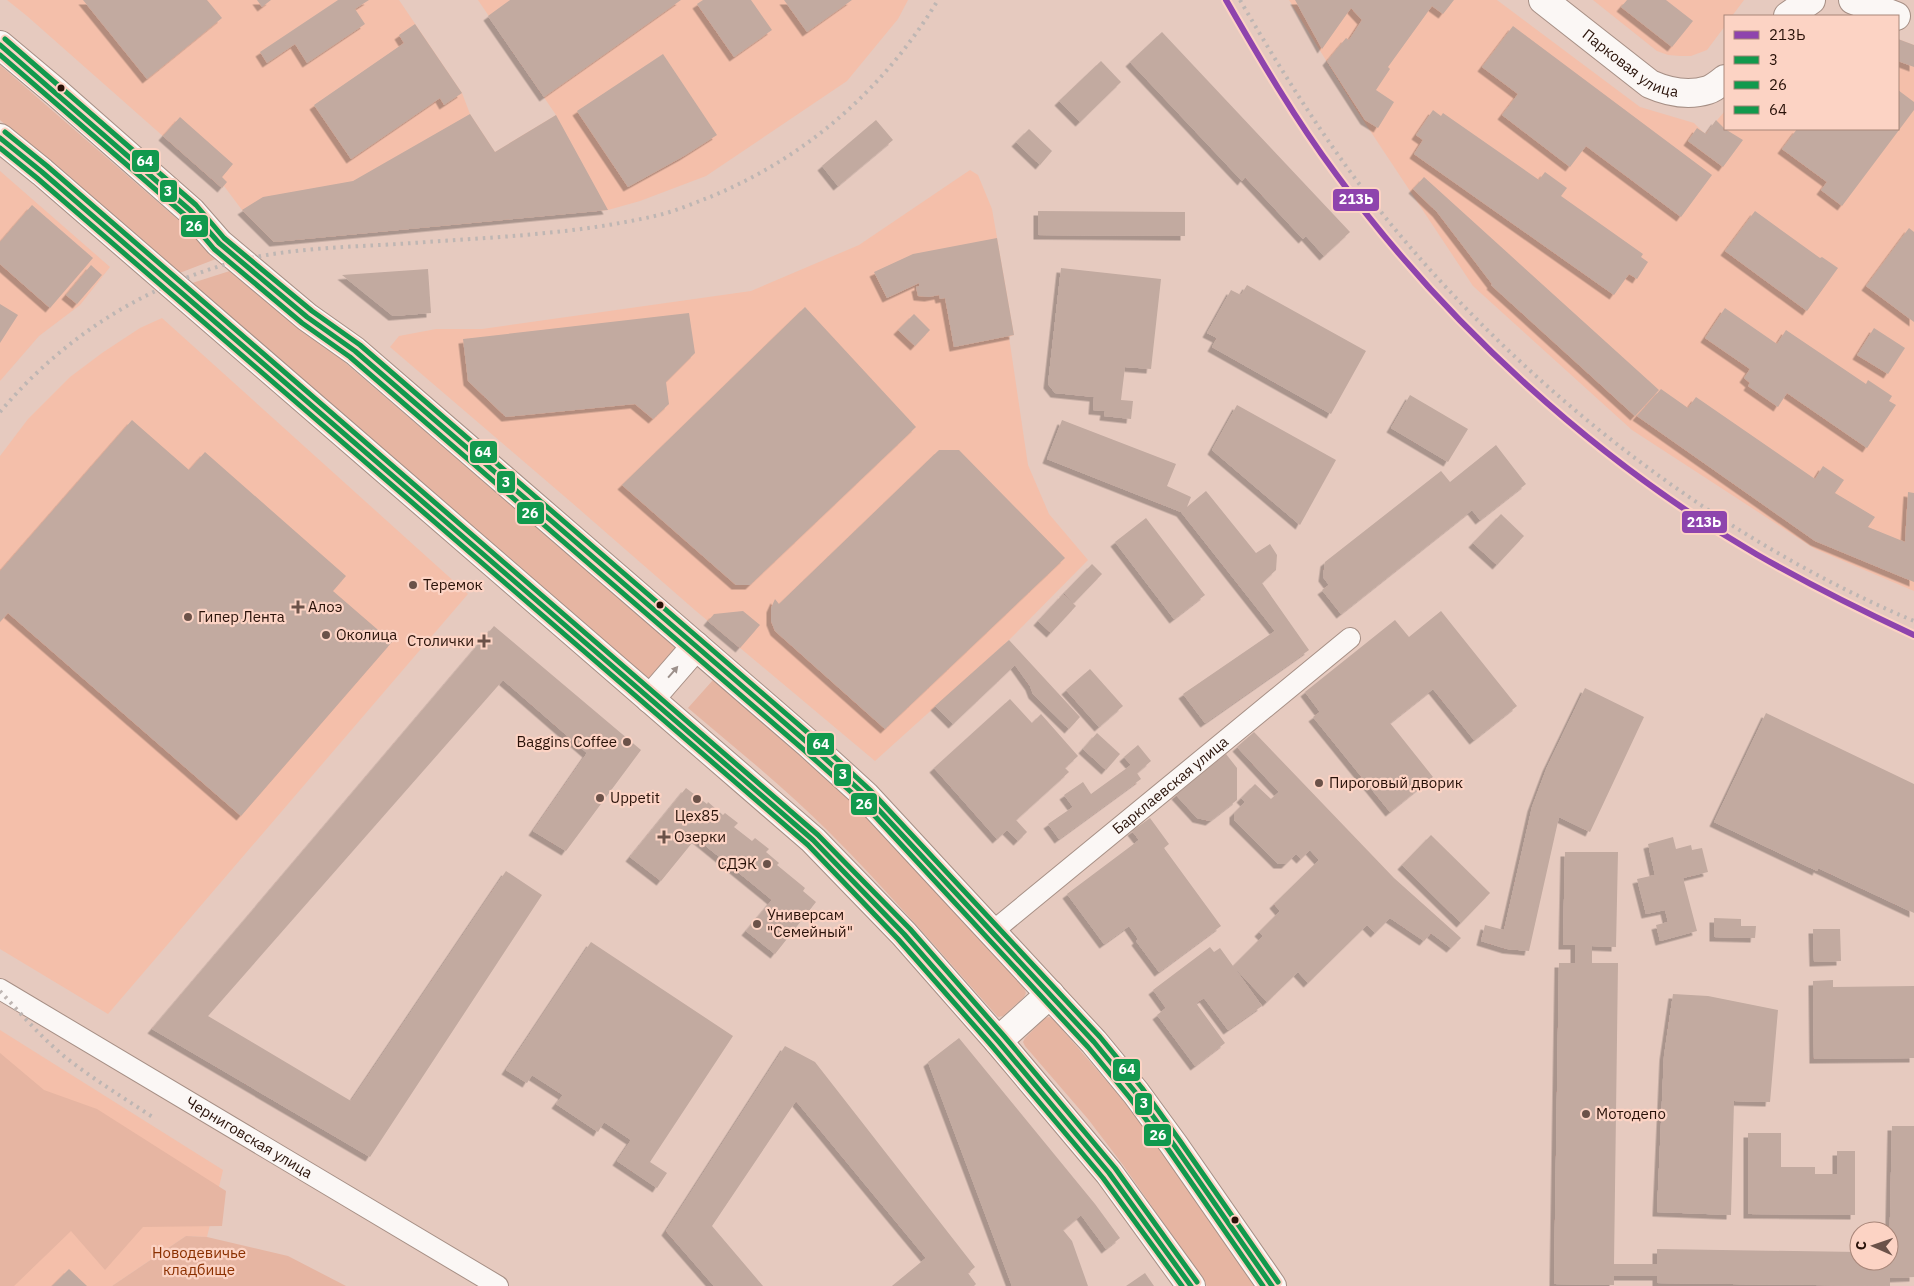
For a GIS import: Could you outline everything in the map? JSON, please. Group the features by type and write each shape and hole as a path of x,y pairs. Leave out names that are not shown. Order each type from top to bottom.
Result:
{"main road":[{"name":"Парковая улица","path":"1543,0 1650,84 1662,90 1690,93 1710,90 1724,80"},
{"path":"1789,15 1811,0"},
{"path":"1853,0 1894,15"},
{"path":"1899,17 1914,23"},
{"path":"0,44 191,211 219,243 306,317 354,351 809,744 864,795 1094,1042 1136,1093 1231,1225 1272,1286"},
{"path":"0,138 42,172 813,840 904,934 998,1041 1108,1172 1191,1286"},
{"path":"650,699 696,646"},
{"path":"998,1041 1050,994"}],"street":[{"name":"Барклаевская улица","path":"992,932 1350,638"},
{"name":"Черниговская улица","path":"0,989 498,1286"}],"shaded area":[{"path":"7,0 399,0 462,93 470,114 495,152 556,115 478,0 908,0 898,19 847,81 706,176 640,201 608,210 274,242 242,210 224,186 222,188 216,183"},
{"path":"1289,0 1497,0 1640,107 1694,123 1705,134 1724,112 1724,130 1899,130 1899,39 1914,45 1914,591 1815,549 1632,430 1473,286 1357,111"},
{"path":"1593,0 1744,0 1733,15 1724,15 1724,27 1707,50 1691,56 1668,55 1657,51"},
{"path":"970,170 978,175 992,209 1014,335 1009,337 1028,465 1049,514 1088,560 1009,640 875,761 696,611 390,347 399,336 436,329 482,329 751,291 859,245"},
{"path":"0,171 110,267 80,305 39,336 0,381"},
{"path":"162,318 468,594 108,1014 0,949 0,456 28,419 70,377 140,328"},
{"path":"0,1030 223,1170 207,1237 186,1236 112,1286 0,1286"}],"green space":[{"path":"0,65 221,257 177,274 0,120"},
{"path":"236,269 680,650 649,683 189,284"},
{"path":"713,680 816,768 854,804 1024,987 1026,993 1024,997 1003,1016 998,1017 893,899 828,831 777,783 688,708"},
{"path":"1045,1018 1053,1019 1118,1094 1158,1146 1254,1286 1207,1286 1123,1165 1088,1119 1025,1046 1023,1042 1025,1038"},
{"path":"0,1053 44,1090 97,1109 226,1191 222,1226 143,1227 105,1270 71,1231 14,1286 0,1286"},
{"name":"Новодевичье кладбище","path":"186,1236 207,1237 288,1256 346,1286 112,1286"}],"building":[{"path":"83,0 207,0 222,18 147,79"},
{"path":"257,0 271,0 262,7"},
{"path":"338,0 369,0 355,9 365,24 307,63 295,44 267,63 260,52"},
{"path":"510,0 681,0 544,97 488,16"},
{"path":"703,0 751,0 772,30 734,57 697,4"},
{"path":"784,0 852,0 807,32"},
{"path":"1295,0 1454,0 1443,14 1432,6 1388,67 1390,69 1376,90 1394,102 1378,128 1365,120 1327,61 1346,38 1349,40 1362,20 1351,8 1322,49"},
{"path":"1627,0 1666,0 1693,21 1672,47 1621,7"},
{"path":"415,24 462,93 444,105 440,98 351,159 314,105 404,43 399,35"},
{"path":"1513,26 1712,175 1681,217 1586,146 1570,167 1502,115 1518,94 1482,67"},
{"path":"1162,32 1350,232 1324,256 1306,236 1303,239 1245,177 1242,181 1130,62"},
{"path":"1899,39 1914,45 1914,67 1899,61"},
{"path":"663,54 717,135 628,187 577,111"},
{"path":"1101,61 1121,82 1080,122 1059,101"},
{"path":"1899,91 1914,102 1914,110 1899,130"},
{"path":"1433,110 1441,116 1443,113 1539,180 1545,172 1567,188 1561,196 1643,254 1641,257 1648,262 1637,279 1629,274 1614,295 1414,154 1423,140 1416,135"},
{"path":"470,114 495,152 556,115 608,210 274,242 242,210 263,197 353,181"},
{"path":"180,117 233,164 222,177 227,182 222,188 163,136"},
{"path":"876,120 893,140 838,186 822,166"},
{"path":"1716,120 1724,130 1743,140 1723,167 1688,141 1697,128 1706,134"},
{"path":"1029,129 1052,151 1040,165 1016,142"},
{"path":"1796,130 1899,130 1842,206 1821,190 1827,182 1782,149"},
{"path":"1424,177 1659,390 1635,416 1491,285 1437,212 1413,189"},
{"path":"32,205 93,258 50,308 0,264 0,242"},
{"path":"1038,211 1185,212 1185,236 1038,235"},
{"path":"1755,211 1820,258 1822,257 1838,268 1807,311 1725,251"},
{"path":"1909,228 1914,232 1914,322 1866,286"},
{"path":"997,238 1014,335 954,347 945,298 940,299 939,295 929,297 918,296 916,287 919,286 919,283 887,298 874,272 913,254"},
{"path":"91,265 102,275 77,304 66,295"},
{"path":"1061,268 1161,279 1151,369 1125,367 1121,400 1133,401 1131,419 1104,416 1105,411 1093,410 1094,397 1055,393 1048,384"},
{"path":"428,269 431,313 393,316 342,275"},
{"path":"1247,285 1366,351 1331,414 1212,347 1217,338 1207,333 1231,290 1241,295"},
{"path":"0,304 18,315 0,343"},
{"path":"805,307 916,427 750,585 736,585 622,485"},
{"path":"1725,308 1777,344 1786,330 1866,384 1868,380 1892,396 1889,401 1896,405 1867,448 1787,393 1778,407 1748,386 1750,383 1744,378 1750,369 1705,338"},
{"path":"689,313 695,353 666,382 669,404 653,419 635,404 506,417 468,381 463,339"},
{"path":"914,314 930,330 915,346 898,330"},
{"path":"1874,328 1905,348 1888,374 1857,355"},
{"path":"1661,389 1688,408 1696,397 1815,479 1823,466 1844,480 1835,493 1875,517 1868,527 1905,542 1908,492 1914,493 1914,582 1815,541 1637,416"},
{"path":"1410,395 1468,429 1448,462 1391,428"},
{"path":"1237,405 1336,460 1300,525 1212,450"},
{"name":"Гипер Лента","path":"132,420 189,470 205,452 346,576 333,591 392,642 241,816 8,613 0,622 0,571"},
{"path":"1062,420 1176,464 1167,486 1191,497 1187,507 1206,491 1256,553 1270,544 1277,555 1276,570 1262,583 1309,650 1205,723 1183,694 1275,631 1181,512 1047,459"},
{"path":"1496,445 1526,484 1480,520 1472,510 1341,614 1322,590 1329,585 1323,577 1325,562 1441,471 1450,482"},
{"path":"939,450 959,450 1065,558 885,729 775,631 771,621 771,608 775,599 779,604"},
{"path":"1501,514 1524,536 1497,565 1473,543"},
{"path":"1146,518 1205,595 1174,619 1115,542"},
{"path":"1092,564 1102,574 1074,603 1064,593"},
{"path":"1063,594 1076,606 1051,633 1038,621"},
{"path":"743,611 760,625 740,648 708,621 714,614"},
{"path":"1441,611 1517,706 1474,740 1433,689 1390,723 1433,777 1390,812 1313,717 1320,712 1305,692 1395,620 1409,637"},
{"path":"494,626 641,750 566,851 533,831 587,753 503,680 208,1016 351,1101 506,871 542,895 370,1157 152,1029"},
{"path":"1009,640 1080,717 1069,729 1033,694 1030,686 1015,665 953,724 935,706"},
{"path":"1090,669 1123,706 1099,727 1066,690"},
{"path":"1585,688 1644,717 1590,832 1559,817 1529,951 1507,949 1481,941 1485,925 1504,930 1532,807 1547,767"},
{"path":"1010,699 1032,723 1041,714 1078,756 1065,768 1069,772 1016,820 1027,832 1018,841 1007,830 997,839 934,768"},
{"path":"1766,713 1914,784 1914,913 1818,868 1817,871 1714,822"},
{"path":"1254,732 1394,878 1461,938 1451,948 1431,933 1424,941 1390,918 1375,933 1367,925 1308,983 1298,972 1267,1002 1233,966 1263,936 1259,932 1280,911 1274,904 1319,860 1310,850 1301,859 1296,854 1286,864 1278,864 1234,820 1234,813 1245,802 1241,798 1255,784 1271,799 1279,792 1237,747"},
{"path":"1097,733 1120,754 1106,770 1083,749"},
{"path":"1138,745 1151,761 1137,773 1141,779 1059,839 1048,824 1073,807 1064,795 1083,782 1091,794 1131,765 1124,757"},
{"path":"1226,754 1237,768 1237,800 1210,821 1197,818 1176,795"},
{"path":"686,788 707,804 708,802 723,815 725,813 738,823 734,827 752,841 755,838 769,849 766,852 779,863 777,865 805,888 803,891 816,902 775,954 746,931 772,900 696,838 661,881 630,857"},
{"path":"1150,818 1169,844 1164,848 1221,926 1159,972 1136,941 1138,939 1129,926 1104,944 1067,894 1139,840 1132,831"},
{"path":"1431,835 1490,893 1461,923 1402,865"},
{"path":"1673,837 1676,849 1691,845 1692,850 1702,848 1708,872 1683,878 1697,931 1660,941 1656,925 1668,922 1665,910 1646,914 1637,879 1655,875 1648,844"},
{"name":"Мотодепо","path":"1565,852 1618,852 1616,947 1592,946 1592,963 1618,963 1614,1264 1657,1264 1657,1249 1849,1252 1849,1271 1899,1271 1899,1221 1890,1221 1892,1126 1914,1126 1914,1277 1890,1278 1890,1286 1657,1283 1657,1276 1614,1276 1614,1285 1554,1284 1559,963 1575,963 1575,945 1563,945"},
{"path":"1714,918 1741,919 1741,926 1756,926 1755,938 1714,937"},
{"path":"1813,929 1840,929 1841,961 1814,962"},
{"path":"591,942 733,1036 650,1162 667,1173 657,1188 617,1161 631,1140 604,1122 598,1132 556,1104 563,1095 532,1075 527,1083 506,1070"},
{"path":"1210,947 1214,952 1220,948 1262,1006 1228,1030 1204,998 1196,1003 1225,1043 1195,1066 1157,1015 1166,1008 1153,990"},
{"path":"1833,980 1833,987 1914,986 1914,1058 1814,1059 1813,981"},
{"path":"1673,994 1708,996 1778,1010 1770,1102 1734,1101 1731,1215 1657,1212 1664,1056"},
{"path":"959,1038 1095,1204 1120,1238 1106,1249 1081,1215 1063,1230 1072,1241 1088,1286 1012,1286 928,1062"},
{"path":"785,1046 815,1062 975,1267 968,1273 976,1284 974,1286 892,1286 926,1258 796,1101 712,1226 763,1286 714,1286 666,1231"},
{"path":"1748,1133 1781,1133 1781,1167 1815,1167 1815,1174 1837,1174 1837,1151 1855,1151 1855,1215 1748,1214"},
{"path":"69,1269 87,1286 52,1286"},
{"path":"1145,1273 1154,1286 1126,1286"}],"railway":[{"path":"0,412 51,360 79,337 140,299 173,283 207,270 242,260 284,252 506,237 598,227 665,213 710,197 745,181 779,162 811,141 840,117 868,91 893,63 917,32 938,0"},
{"path":"1240,0 1296,92 1357,181 1412,249 1473,315 1538,378 1607,437 1680,491 1756,540 1834,584 1914,621"},
{"path":"0,991 39,1033 65,1057 154,1118"}],"transit line":[{"name":"213Ь","path":"1226,0 1292,110 1336,174 1425,283 1527,385 1638,476 1696,517 1795,576 1914,635"},
{"name":"64","path":"5,39 196,205 224,238 312,311 360,345 814,738 870,790 1100,1037 1142,1088 1278,1282"},
{"name":"3","path":"0,45 191,211 219,243 307,317 355,351 809,744 865,795 1094,1042 1136,1093 1174,1145 1272,1286"},
{"name":"26","path":"0,55 186,216 214,249 302,323 350,357 860,800 1088,1047 1130,1098 1168,1149 1263,1286"},
{"name":"64","path":"5,132 47,166 818,835 910,929 1004,1036 1115,1168 1197,1282"},
{"name":"3","path":"0,138 42,172 813,840 904,934 998,1041 1109,1173 1191,1286"},
{"name":"26","path":"0,148 808,845 898,939 992,1046 1103,1178 1182,1286"}],"place":[{"name":"Теремок","path":"413,585"},
{"name":"Алоэ","path":"298,607"},
{"name":"Гипер Лента","path":"188,617"},
{"name":"Околица","path":"326,635"},
{"name":"Столички","path":"484,641"},
{"name":"Baggins Coffee","path":"627,742"},
{"name":"Пироговый дворик","path":"1319,783"},
{"name":"Uppetit","path":"600,798"},
{"name":"Цех85","path":"697,799"},
{"name":"Озерки","path":"664,837"},
{"name":"СДЭК","path":"767,864"},
{"name":"Универсам \"Семейный\"","path":"757,924"},
{"name":"Мотодепо","path":"1586,1114"}]}
